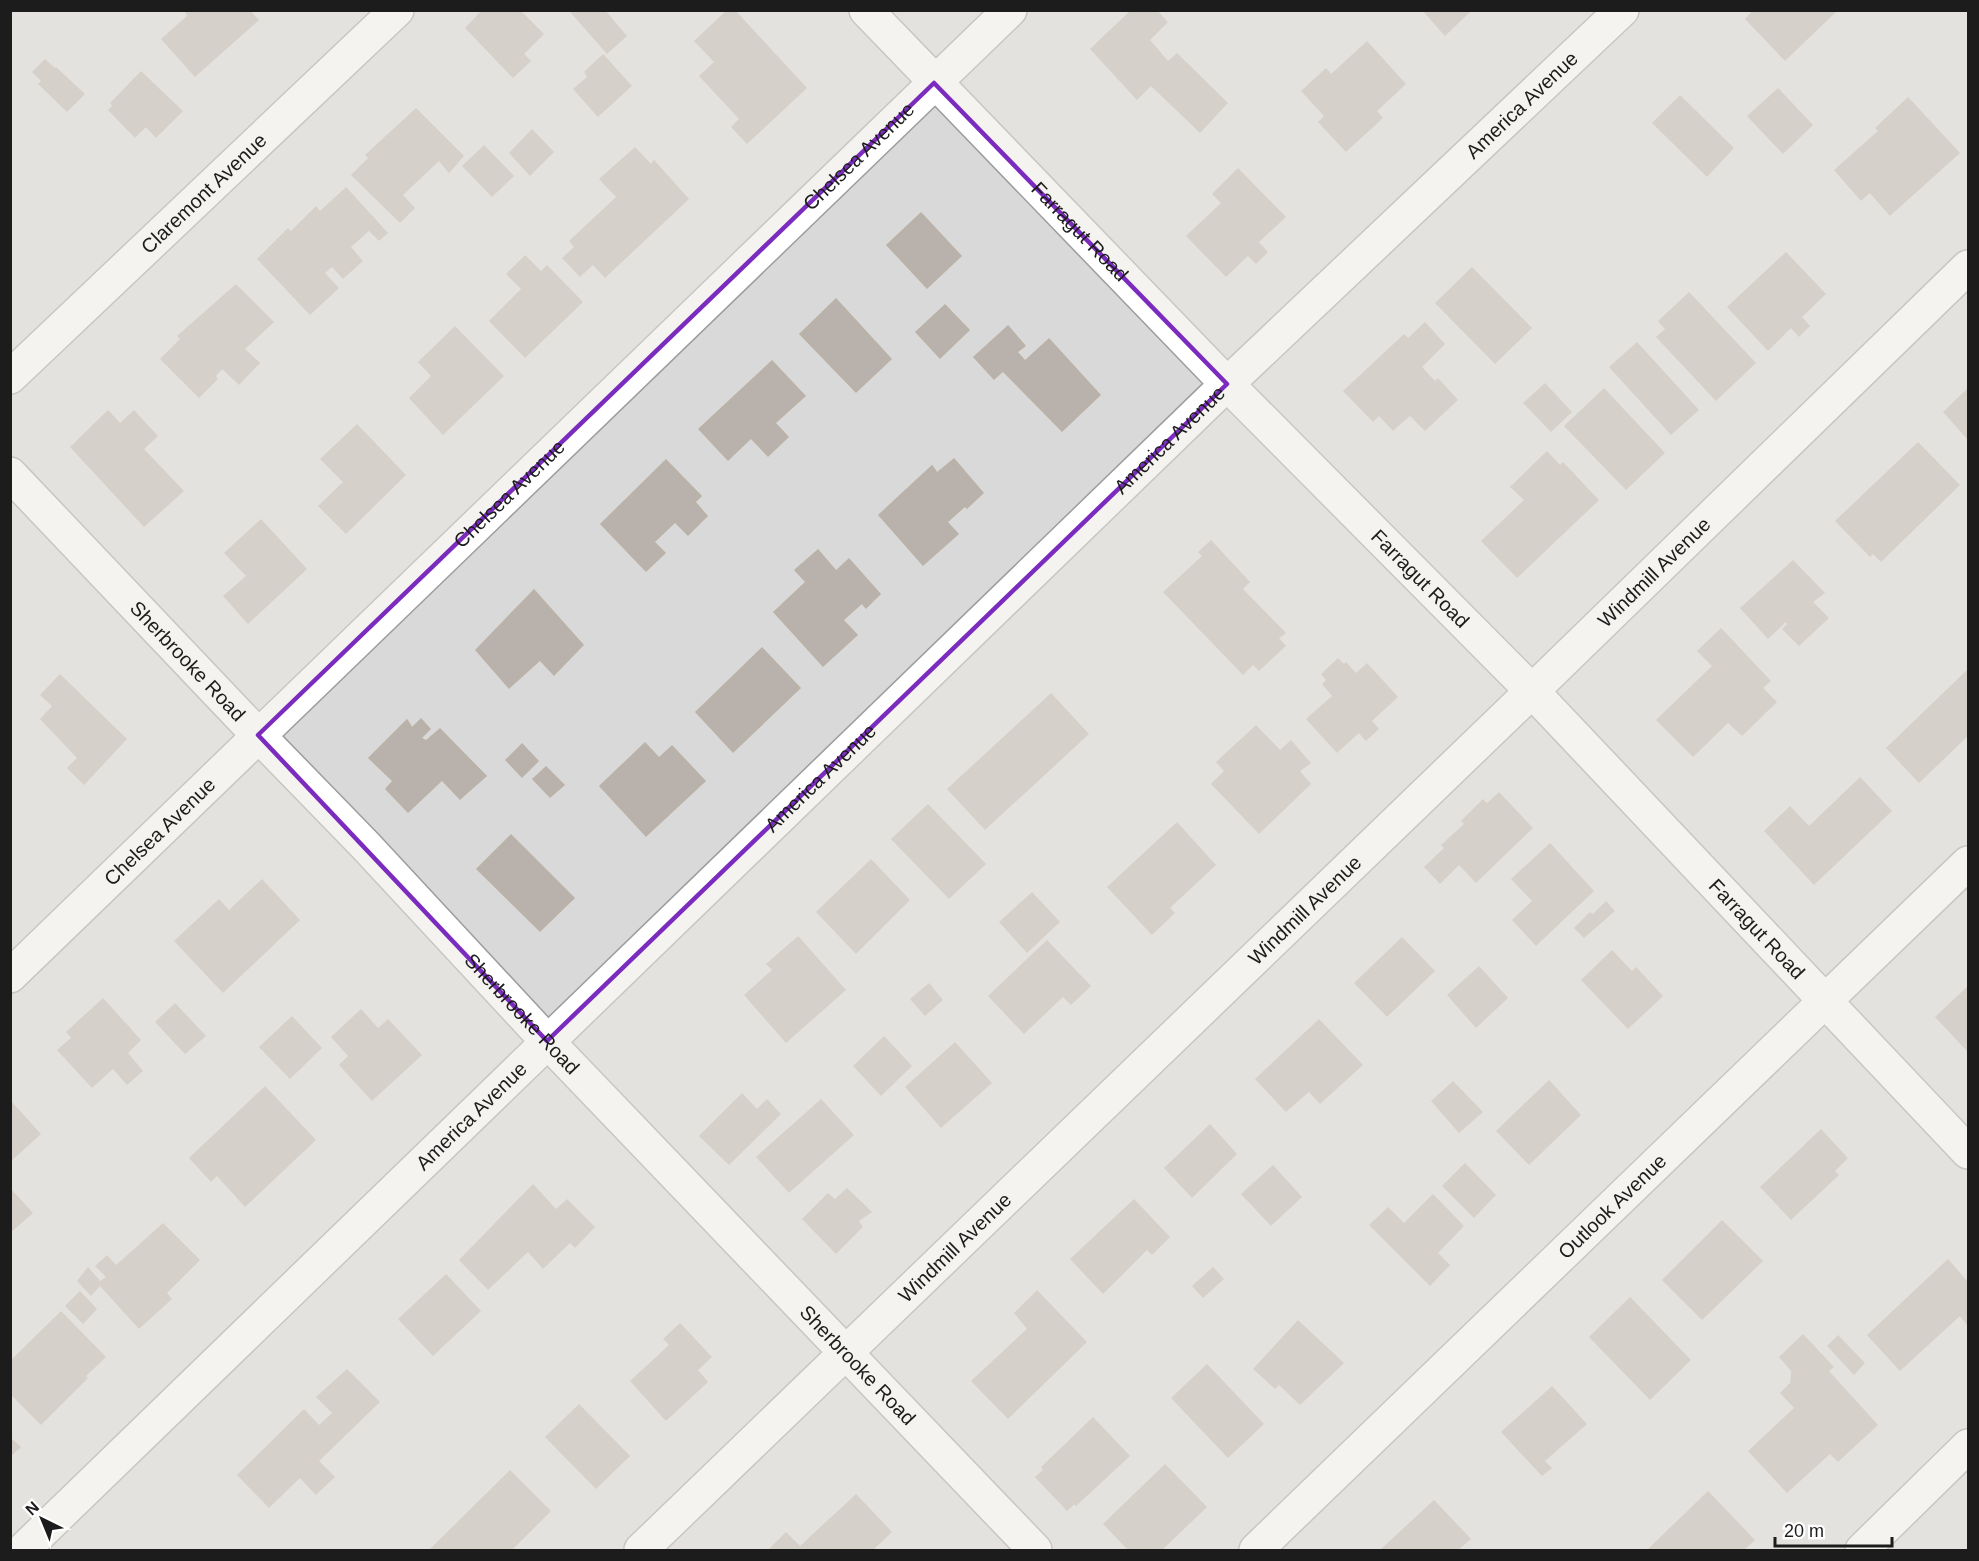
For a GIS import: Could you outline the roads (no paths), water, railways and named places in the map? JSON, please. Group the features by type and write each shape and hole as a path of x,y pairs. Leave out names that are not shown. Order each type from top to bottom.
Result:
{"street":[{"name":"Claremont Avenue","path":"10,377 396,10"},
{"name":"Farragut Road","path":"866,10 1227,384 1532,691 1968,1152"},
{"name":"Chelsea Avenue","path":"10,976 1010,10"},
{"name":"America Avenue","path":"23,1551 1227,384 1622,10"},
{"name":"Windmill Avenue","path":"642,1551 1968,267"},
{"name":"Sherbrooke Road","path":"10,474 365,845 547,1041 1035,1551"},
{"name":"Outlook Avenue","path":"1256,1551 1968,864"},
{"path":"1862,1551 1968,1446"}]}
